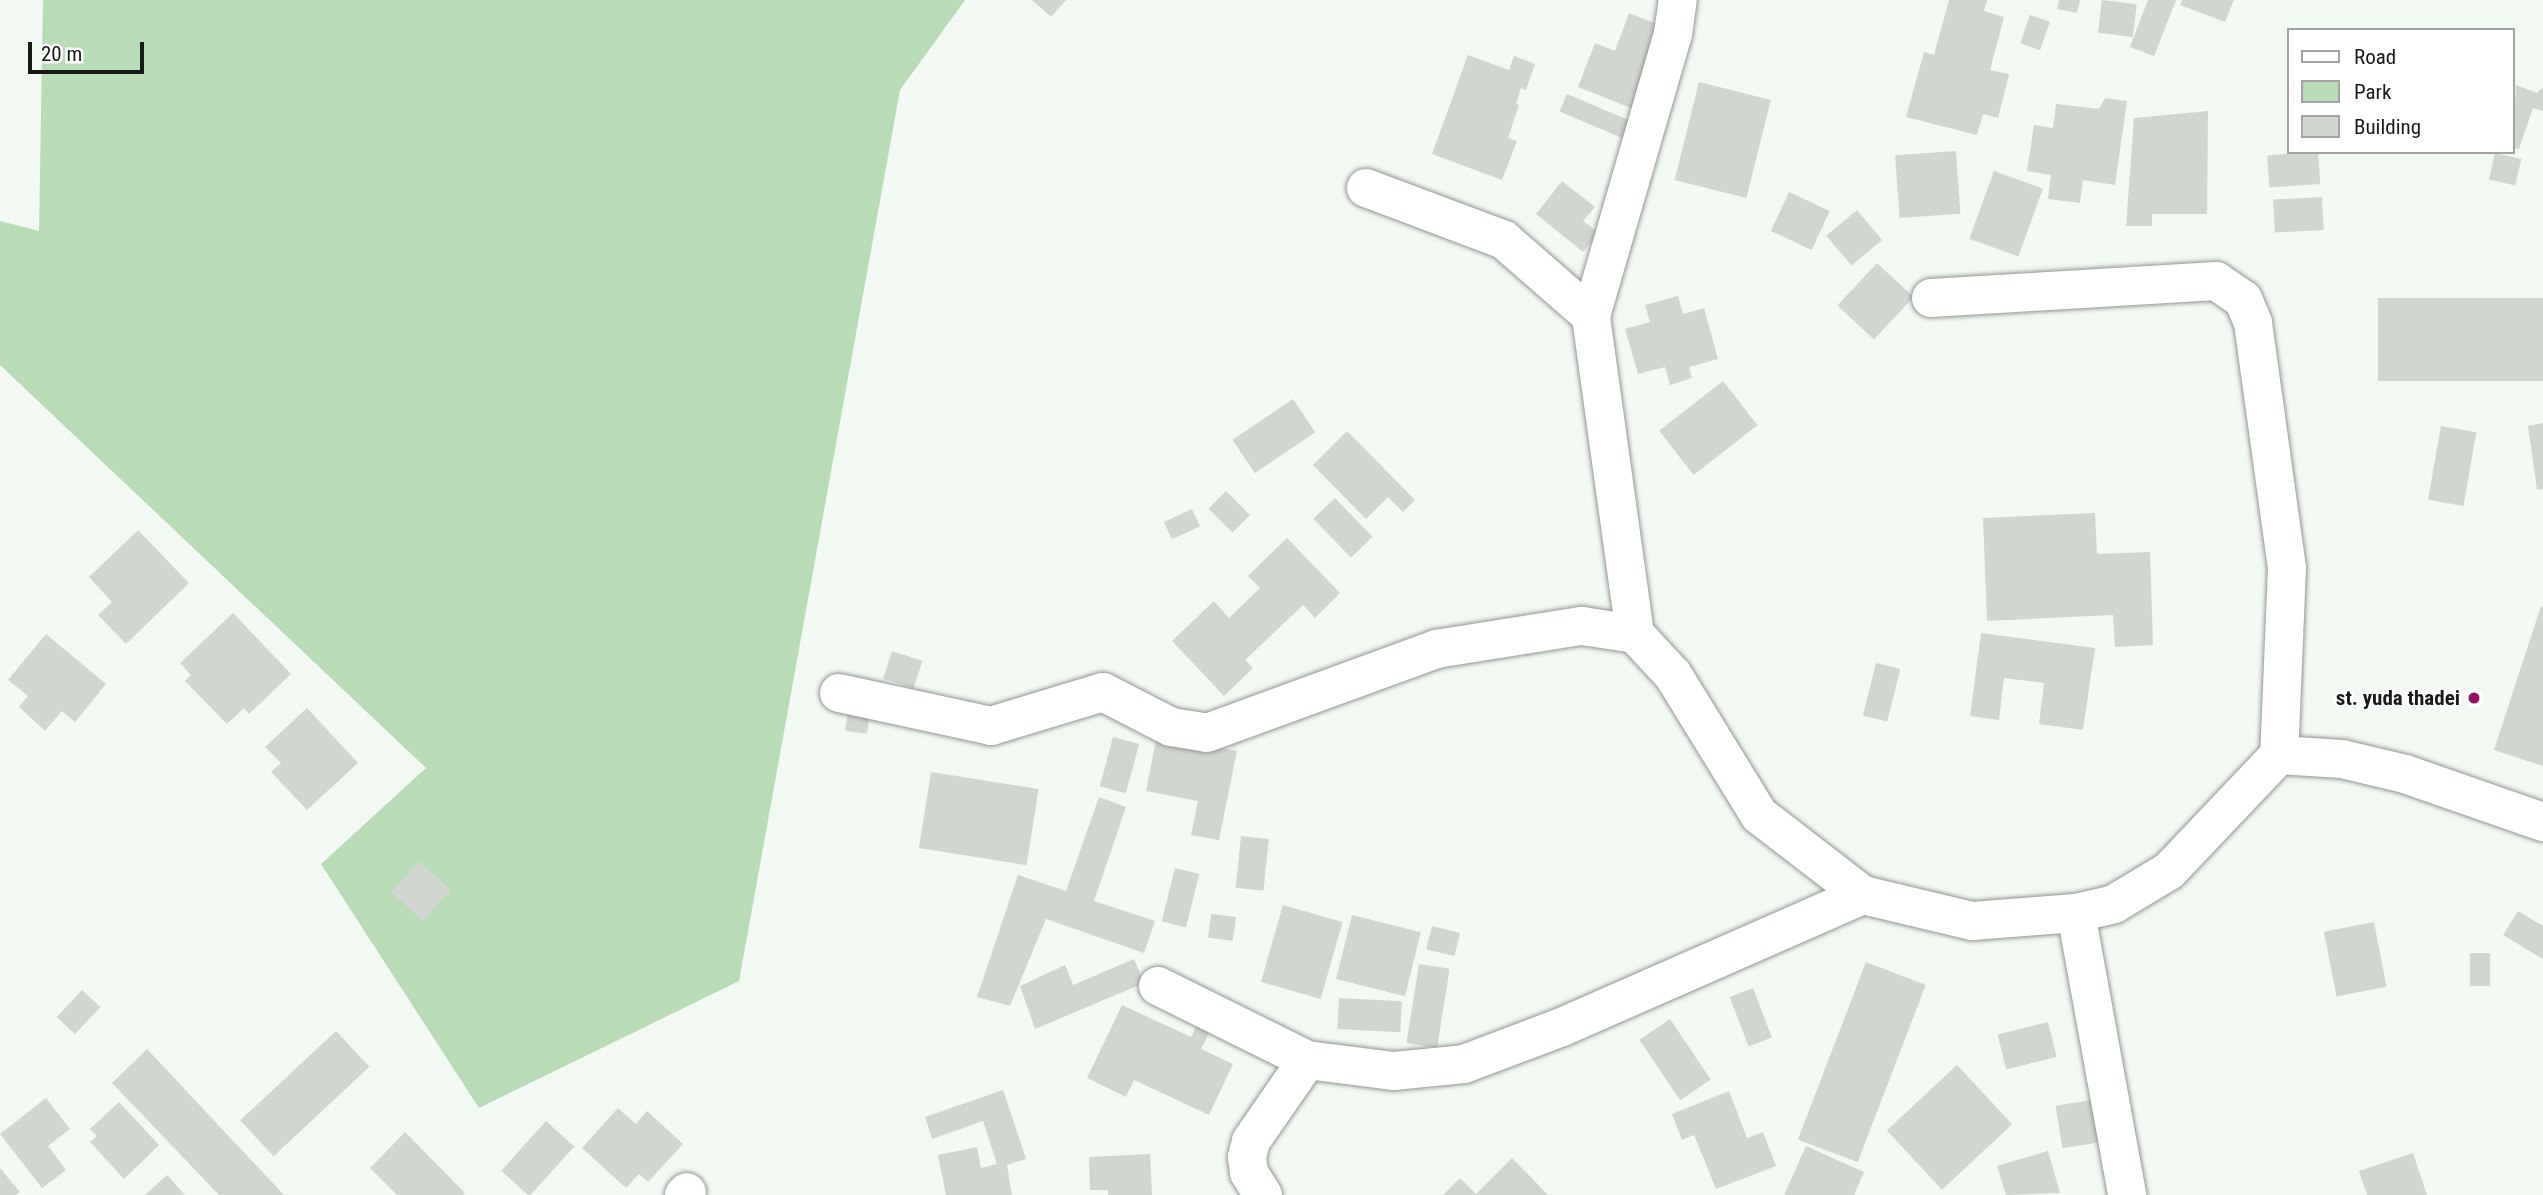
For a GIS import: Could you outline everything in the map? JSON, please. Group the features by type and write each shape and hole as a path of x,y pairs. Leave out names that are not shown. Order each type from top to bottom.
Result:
{"street":[{"path":"1678,0 1672,34 1591,316 1635,634 1673,675 1759,816 1863,895 1972,921 2076,913 2114,904 2169,871 2279,755 2287,568 2253,323 2243,299 2216,281 1931,298"},
{"path":"1366,188 1504,240 1591,316"},
{"path":"839,693 991,726 1103,692 1171,727 1207,733 1436,649 1582,626 1635,634"},
{"path":"2279,755 2342,759 2405,774 2543,822"},
{"path":"1158,986 1307,1060 1394,1071 1464,1064 1562,1027 1863,895"},
{"path":"2076,913 2127,1195"},
{"path":"1263,1195 1249,1172 1247,1157 1251,1141 1307,1060"}],"green space":[{"path":"43,0 965,0 900,90 739,981 479,1108 321,864 426,768 0,365 0,221 39,231"}],"building":[{"path":"1032,0 1066,0 1051,17"},
{"path":"1949,0 1987,0 1984,11 2004,17 1990,70 2009,74 1998,118 1983,114 1977,135 1906,117 1924,52 1934,55"},
{"path":"2059,0 2080,0 2077,13 2057,9"},
{"path":"2102,0 2137,4 2133,37 2098,33"},
{"path":"2148,0 2176,0 2154,56 2130,47"},
{"path":"2182,0 2234,0 2225,22 2180,5"},
{"path":"1629,13 1662,26 1631,108 1578,87 1595,43 1615,51"},
{"path":"2030,15 2050,22 2040,50 2020,43"},
{"path":"1468,55 1509,70 1514,56 1535,64 1526,90 1521,88 1516,104 1519,105 1508,138 1517,141 1502,180 1432,154"},
{"path":"1699,82 1771,100 1746,198 1675,180"},
{"path":"2516,85 2537,93 2543,87 2543,111 2533,108 2519,149 2515,148"},
{"path":"1567,94 1636,123 1629,141 1560,111"},
{"path":"2105,98 2127,101 2115,185 2083,180 2080,203 2048,199 2051,175 2027,171 2034,125 2053,128 2056,104 2099,109"},
{"path":"2208,111 2207,214 2152,214 2152,226 2126,226 2134,118"},
{"path":"1956,151 1960,214 1900,218 1895,155"},
{"path":"2318,154 2320,184 2269,187 2267,156"},
{"path":"2495,154 2521,159 2515,185 2489,179"},
{"path":"1994,171 2043,189 2018,256 1969,239"},
{"path":"1562,181 1595,207 1583,221 1599,233 1583,252 1536,214"},
{"path":"1789,192 1830,211 1812,250 1771,231"},
{"path":"2322,197 2324,230 2275,233 2273,200"},
{"path":"1857,210 1882,240 1851,266 1826,236"},
{"path":"1877,263 1914,297 1874,340 1837,305"},
{"path":"1678,296 1683,314 1704,308 1718,359 1689,367 1692,378 1670,385 1665,367 1638,374 1625,329 1650,322 1645,305"},
{"path":"2378,298 2543,298 2543,381 2378,381"},
{"path":"1723,381 1757,425 1694,475 1659,431"},
{"path":"1293,399 1315,432 1255,473 1232,440"},
{"path":"2543,423 2543,489 2537,490 2528,426"},
{"path":"2441,426 2476,432 2463,506 2428,500"},
{"path":"1347,431 1415,500 1403,512 1388,497 1366,519 1313,465"},
{"path":"1226,491 1250,515 1232,533 1208,509"},
{"path":"1335,498 1373,537 1351,558 1313,519"},
{"path":"1192,509 1200,526 1172,539 1164,522"},
{"path":"2095,513 2097,554 2150,552 2153,645 2115,647 2113,615 1987,621 1983,518"},
{"path":"138,530 189,583 126,644 98,615 112,602 89,577"},
{"path":"1287,538 1340,593 1315,618 1303,605 1245,660 1253,668 1224,696 1172,641 1214,601 1229,618 1260,588 1248,576"},
{"path":"2541,606 2543,607 2543,766 2494,750"},
{"path":"233,613 291,674 249,714 244,708 227,724 185,681 191,675 180,663"},
{"path":"1981,633 2095,648 2083,730 2039,724 2044,683 2004,678 1999,720 1970,716"},
{"path":"46,634 106,684 75,722 62,711 45,731 19,707 28,696 8,680"},
{"path":"892,651 922,661 913,688 883,679"},
{"path":"1876,663 1900,669 1887,721 1863,715"},
{"path":"307,708 358,763 307,810 271,772 281,763 265,747"},
{"path":"848,711 870,714 867,734 845,731"},
{"path":"1157,735 1237,751 1219,840 1191,835 1198,801 1146,791"},
{"path":"1113,737 1139,744 1126,793 1100,786"},
{"path":"931,772 1039,789 1027,865 919,848"},
{"path":"1099,797 1126,807 1094,901 1155,921 1144,953 1046,919 1010,1006 977,997 1018,875 1066,891"},
{"path":"1241,836 1269,839 1263,891 1236,888"},
{"path":"419,861 451,890 423,921 391,892"},
{"path":"1175,868 1199,874 1186,927 1162,921"},
{"path":"1283,905 1343,922 1321,999 1261,982"},
{"path":"2518,911 2543,926 2543,959 2503,935"},
{"path":"1211,914 1236,917 1233,941 1208,938"},
{"path":"1352,915 1421,932 1405,996 1336,979"},
{"path":"2374,922 2387,987 2337,997 2324,932"},
{"path":"1432,926 1460,933 1454,956 1426,949"},
{"path":"2470,953 2490,953 2490,986 2470,986"},
{"path":"1134,959 1144,983 1035,1029 1020,986 1065,965 1073,985"},
{"path":"1866,962 1926,985 1858,1162 1798,1139"},
{"path":"1419,964 1450,969 1437,1048 1406,1043"},
{"path":"1753,988 1772,1037 1749,1046 1730,997"},
{"path":"82,990 100,1007 75,1034 57,1017"},
{"path":"1339,998 1402,1001 1400,1032 1337,1029"},
{"path":"1122,1005 1191,1037 1197,1025 1210,1031 1201,1049 1233,1064 1209,1115 1134,1080 1126,1097 1087,1078"},
{"path":"1670,1019 1711,1080 1680,1100 1639,1040"},
{"path":"2048,1022 2057,1057 2006,1070 1998,1035"},
{"path":"336,1031 369,1067 274,1156 240,1120"},
{"path":"147,1049 284,1195 219,1195 112,1083"},
{"path":"1957,1065 2012,1124 1942,1190 1887,1130"},
{"path":"1003,1090 1026,1159 1007,1165 1012,1195 946,1195 938,1155 977,1147 981,1168 997,1164 983,1121 932,1139 925,1117"},
{"path":"1729,1091 1747,1138 1763,1132 1776,1166 1716,1189 1694,1135 1682,1140 1672,1114"},
{"path":"46,1098 70,1129 48,1146 66,1170 42,1188 0,1134"},
{"path":"2105,1098 2112,1140 2062,1148 2056,1106"},
{"path":"119,1102 159,1145 124,1179 90,1142 97,1136 90,1129"},
{"path":"618,1108 636,1124 647,1111 683,1144 648,1182 639,1174 626,1188 582,1148"},
{"path":"546,1121 574,1146 531,1195 501,1171"},
{"path":"405,1132 465,1193 463,1195 397,1195 370,1168"},
{"path":"1806,1146 1864,1172 1854,1195 1784,1195"},
{"path":"2048,1151 2060,1193 2006,1195 1997,1166"},
{"path":"2413,1153 2427,1195 2367,1195 2359,1171"},
{"path":"1150,1154 1152,1195 1108,1195 1108,1190 1090,1190 1089,1157"},
{"path":"1512,1158 1548,1195 1443,1195 1460,1178 1476,1194"},
{"path":"0,1168 20,1192 16,1195 0,1195"},
{"path":"167,1175 185,1195 145,1195"}],"place":[{"name":"st. yuda thadei","path":"2474,698"}]}
